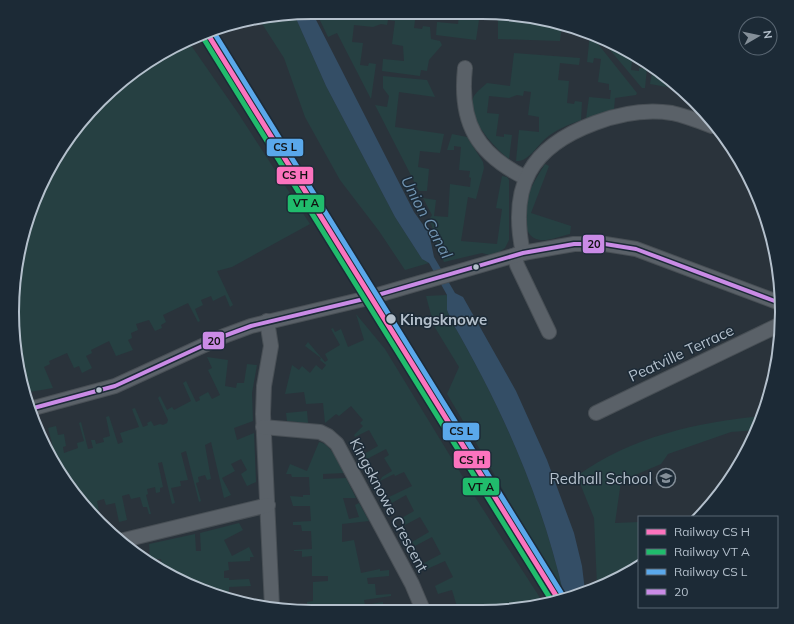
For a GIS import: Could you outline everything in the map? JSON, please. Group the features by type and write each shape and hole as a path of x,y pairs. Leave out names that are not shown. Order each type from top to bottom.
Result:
{"street":[{"path":"465,68 464,80 466,117 479,143 496,161 526,178"},
{"path":"544,328 518,265 518,218 520,197 526,178 539,158 555,142 582,128 604,120 636,113 661,112 688,117 706,124"},
{"path":"35,407 115,386 224,336 267,321 364,299 519,254 574,244 605,244 636,249 774,300"},
{"path":"267,321 271,346 264,386 263,427 272,602"},
{"name":"Peatville Terrace","path":"596,413 774,327"},
{"name":"Kingsknowe Crescent","path":"263,427 320,432 337,444 412,584 421,605"},
{"path":"129,540 268,505"}],"green space":[{"path":"319,19 415,19 414,28 422,29 423,26 430,27 431,39 440,41 442,45 429,60 427,71 421,70 420,76 382,71 383,59 404,61 403,46 392,44 395,21 388,20 387,25 381,24 373,27 354,25 352,42 363,43 360,65 368,66 369,63 376,64 371,99 337,33 328,37"},
{"path":"459,19 479,19 476,40 436,35 437,22 458,24"},
{"path":"297,20 326,86 395,217 422,259 429,263 405,270 379,231 340,180 305,117 284,58 262,24"},
{"path":"497,20 539,25 561,30 560,41 498,39 498,20"},
{"path":"589,39 596,42 637,93 636,95 615,98 614,109 586,119 589,97 610,99 611,90 609,90 609,84 598,82 601,59 594,58 593,63 587,62"},
{"path":"191,45 238,113 310,224 232,267 217,271 233,305 230,307 225,295 213,301 211,296 201,300 203,305 195,309 200,321 198,322 188,303 163,315 166,322 161,325 162,328 155,331 149,320 136,324 138,330 131,333 132,338 128,340 133,350 116,356 109,341 91,350 92,353 86,356 92,368 82,373 79,366 74,368 67,353 49,361 50,364 44,367 53,388 30,392 25,369 20,331 20,293 25,255 29,236 41,200 58,165 68,149 105,105 149,68"},
{"path":"608,47 632,60 631,70 639,71 639,68 647,69 645,88 642,88"},
{"path":"514,53 580,58 579,65 560,63 558,80 569,81 567,103 574,104 575,101 582,102 581,120 553,133 545,139 528,157 520,161 516,161 519,130 539,132 539,117 528,115 531,92 524,91 523,96 517,95 509,98 489,96 487,113 499,114 496,136 504,137 504,134 512,135 509,159 496,148 482,131 473,112 472,104 475,94 487,83 510,86"},
{"path":"652,73 669,87 650,84"},
{"path":"383,76 427,80 435,97 399,92 395,127 444,134 440,153 420,151 418,167 429,169 427,191 419,191 375,105 387,107 389,96 383,88"},
{"path":"452,134 467,137 483,162 484,168 476,199 468,197 461,241 497,244 502,209 496,208 502,176 507,177 509,180 509,240 505,248 493,256 482,253 444,262 429,220 432,215 423,198 436,200 434,216 448,217 450,184 470,187 470,171 459,170 461,147 454,146 454,150 447,150"},
{"path":"545,164 549,166 531,213 571,226 570,234 540,240 533,237 529,233 525,218 531,188"},
{"path":"447,295 447,310 452,322 488,387 504,421 532,489 555,560 563,593 546,568 488,463 447,394 459,367 434,326 426,296"},
{"path":"356,314 385,349 477,500 541,599 501,604 456,605 452,590 438,594 435,586 453,577 445,561 427,569 424,563 441,554 432,537 415,546 412,542 429,532 420,517 403,526 400,519 414,511 406,495 392,503 389,497 412,486 404,472 395,476 394,474 380,481 382,477 392,471 384,458 389,455 386,449 367,459 364,454 378,446 369,430 355,437 354,435 363,426 360,423 363,420 351,406 339,416 336,414 325,423 323,403 306,404 304,392 285,394 292,365 299,370 302,366 310,373 316,365 322,370 326,365 320,360 321,358 305,346 308,342 325,362 328,360 325,354 340,345 331,329 333,328 335,332 341,329 348,347 364,340"},
{"path":"207,357 228,360 225,386 236,388 237,383 244,383 247,364 257,365 252,393 253,421 234,428 237,440 254,433 256,482 247,486 241,474 247,470 241,459 231,464 235,471 222,478 231,495 224,498 211,442 205,445 211,479 207,480 205,475 198,477 199,482 196,483 201,501 199,502 186,451 181,453 188,480 180,481 181,486 171,488 175,503 172,504 162,462 158,463 163,487 160,488 160,492 156,493 155,487 147,489 148,494 146,495 151,514 149,514 147,507 143,507 140,497 131,499 129,494 122,496 127,520 119,522 115,503 106,505 104,499 97,501 99,513 68,475 52,447 48,428 56,426 58,435 64,434 66,446 63,447 64,453 78,448 77,443 84,441 79,423 81,422 88,449 93,448 91,440 95,440 96,444 104,442 103,438 110,436 106,417 109,416 118,444 123,442 120,433 139,427 132,409 135,408 143,427 148,425 147,423 151,421 154,426 160,424 163,425 167,423 168,420 158,398 160,396 167,410 172,407 174,410 191,401 183,383 186,381 196,402 200,400 199,397 208,392 212,399 220,395 208,370 212,368"},
{"path":"307,411 308,423 287,421 286,413"},
{"path":"755,417 750,431 731,432 668,454 661,464 621,481 615,523 638,522 638,560 597,582 594,518 577,476 598,462 642,441 689,427"},
{"path":"319,442 328,446 344,473 323,474 323,479 346,478 356,498 343,498 349,519 359,517 355,505 359,503 369,521 342,524 342,542 354,540 361,573 380,569 380,571 389,570 389,576 367,578 368,584 375,584 376,595 391,594 391,596 364,600 365,605 307,605 307,602 313,601 313,582 328,581 328,576 312,576 312,556 302,557 302,551 294,551 312,549 311,531 302,531 301,525 293,525 293,522 311,521 310,506 293,506 290,496 303,497 303,495 310,495 309,477 292,477 291,474 286,474 290,464 307,471"},
{"path":"239,523 243,530 224,540 232,556 249,547 254,557 250,557 250,561 228,562 229,570 224,571 224,578 229,578 229,580 249,579 251,586 229,587 229,593 182,575 161,564 161,559 154,559 150,557 149,544 195,534 196,551 201,551 200,533"},
{"path":"383,602 383,605 365,605"}],"water":[{"path":"316,19 414,212 429,233 434,257 455,293 463,297 516,391 547,460 574,533 582,566 584,586 563,593 555,560 532,489 504,421 488,387 452,322 447,310 447,295 429,263 422,259 395,217 326,86 297,20"}],"transit line":[{"path":"216,36 562,594"},
{"path":"210,38 556,595"},
{"path":"204,40 549,597"},
{"name":"20","path":"36,408 115,386 224,336 251,326 364,299 523,253 574,244 605,244 636,249 774,301"}],"place":[{"name":"Kingsknowe","path":"391,319"},
{"name":"Redhall School","path":"666,478"}],"water label":[{"name":"Union Canal","path":"427,217"}]}
